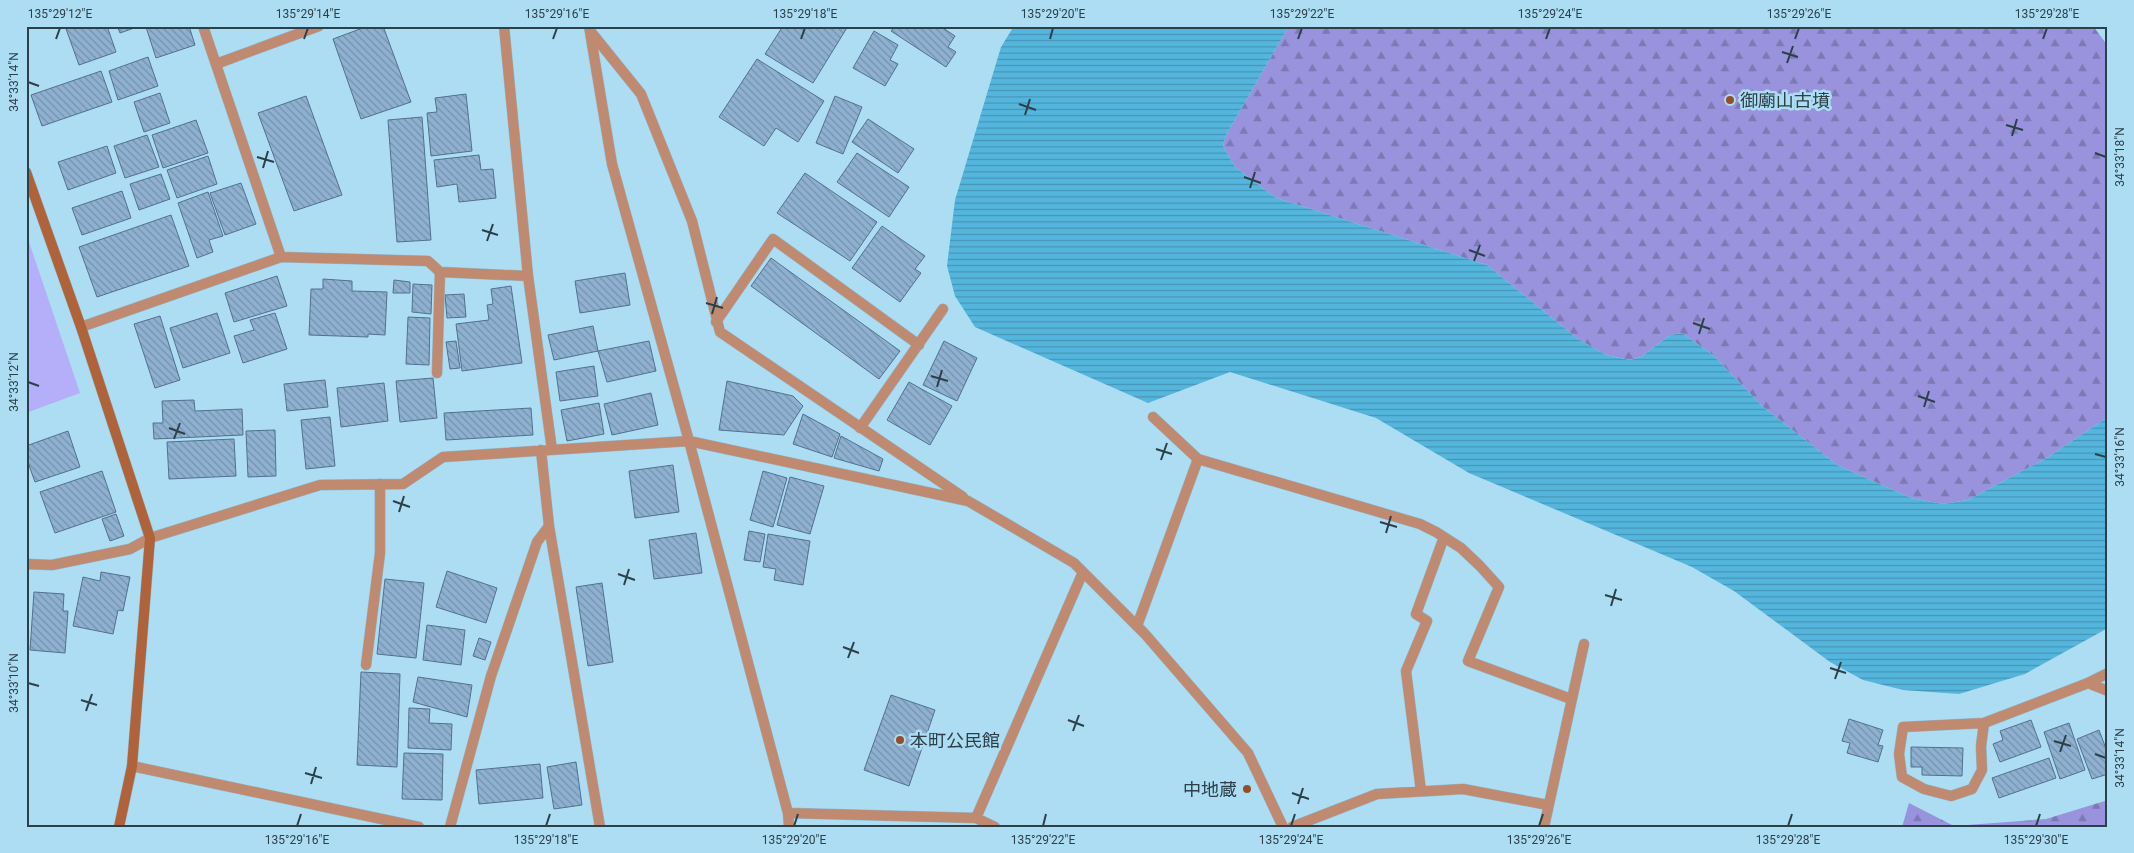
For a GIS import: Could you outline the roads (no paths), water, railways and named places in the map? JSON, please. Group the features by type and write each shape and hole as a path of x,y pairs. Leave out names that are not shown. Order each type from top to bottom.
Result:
{"street":[{"path":"203,26 281,257"},
{"path":"216,64 319,26"},
{"path":"504,26 528,276 552,450"},
{"path":"590,29 640,94 692,221 720,332 968,500 1074,563 1137,626 1248,752 1284,827"},
{"path":"590,29 612,164 689,441 788,813 789,827"},
{"path":"26,172 81,327 150,538 132,766 119,827"},
{"path":"716,322 773,240 919,345"},
{"path":"81,327 281,257 428,261 440,272 528,276"},
{"path":"438,372 440,272"},
{"path":"860,428 943,309"},
{"path":"1153,417 1198,459 1420,524 1444,538 1480,566 1499,587 1468,661 1571,699"},
{"path":"26,564 52,565 130,550 150,538 320,485 403,484 443,457 541,450 689,441 968,500"},
{"path":"541,450 549,526 600,827"},
{"path":"1137,626 1198,459"},
{"path":"366,666 380,553 380,484"},
{"path":"450,827 491,676 537,542 549,526"},
{"path":"1420,791 1406,671 1427,621 1416,614 1444,538"},
{"path":"976,818 1083,572"},
{"path":"1544,827 1584,644"},
{"path":"1984,723 1981,746 1982,770 1972,789 1951,796 1924,789 1902,777 1899,754 1903,727 1984,723 2088,683 2108,673"},
{"path":"2088,683 2108,691"},
{"path":"132,766 420,827"},
{"path":"1292,827 1377,794 1463,789 1548,805"},
{"path":"788,813 976,818 995,827"}],"water":[{"path":"1014,26 1289,26 1226,135 1223,146 1235,167 1276,198 1487,265 1578,339 1606,355 1630,360 1641,357 1670,335 1682,333 1713,355 1762,406 1837,465 1911,498 1943,504 1968,500 2045,459 2108,417 2108,628 2025,674 1959,694 1903,690 1863,680 1830,662 1734,591 1692,567 1469,473 1376,418 1230,372 1148,403 975,327 955,296 947,266 955,200 1001,47"}],"place":[{"name":"御廟山古墳","path":"1730,100"},
{"name":"本町公民館","path":"900,740"},
{"name":"中地蔵","path":"1247,789"}]}
